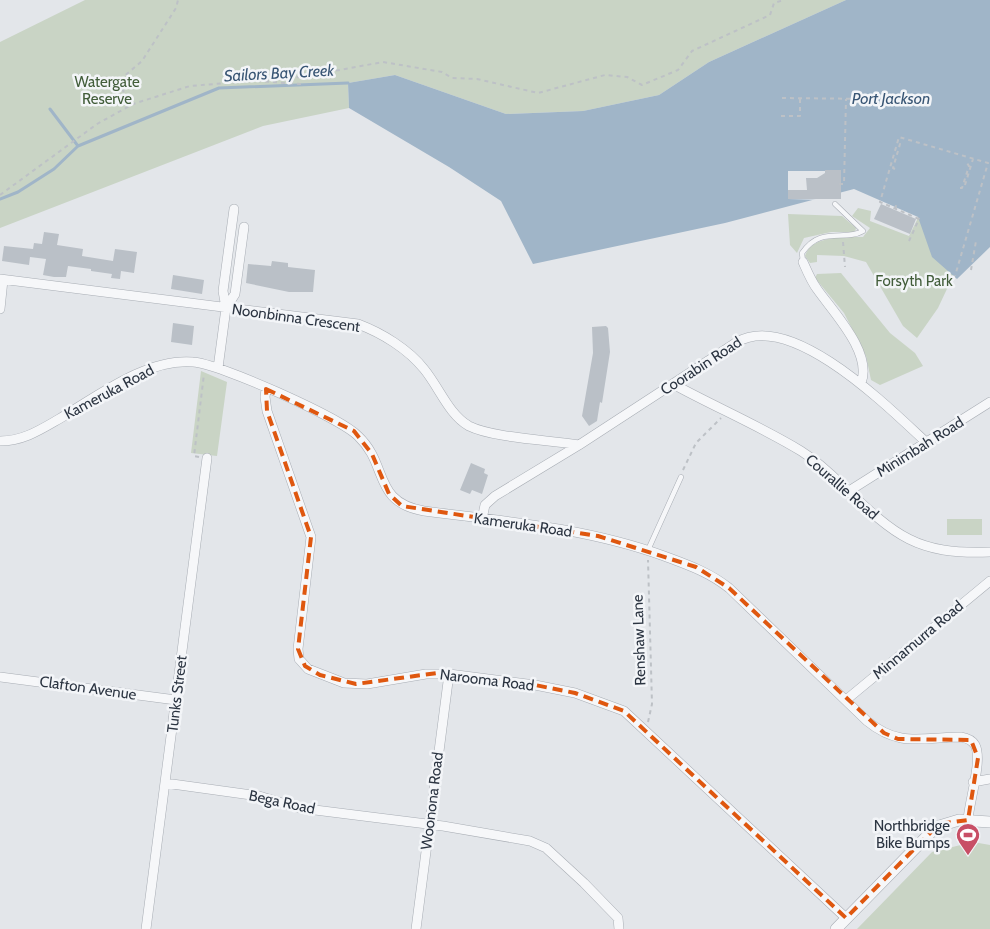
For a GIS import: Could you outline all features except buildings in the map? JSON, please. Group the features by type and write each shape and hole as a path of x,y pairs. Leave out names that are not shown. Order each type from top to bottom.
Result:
{"street":[{"path":"218,368 226,308 223,291 234,209"},
{"path":"226,308 234,294 244,228"},
{"path":"803,262 815,287 845,326 858,351 865,373 861,383"},
{"path":"0,309 2,280"},
{"name":"Noonbinna Crescent","path":"2,280 358,324 380,334 415,359 452,409 467,425 489,432 579,445"},
{"name":"Coorabin Road","path":"482,519 484,510 491,499 579,445 742,339 760,334 779,337 837,366 861,383 927,443"},
{"name":"Kameruka Road","path":"0,441 15,440 34,434 137,374 160,365 190,362 218,368 266,388 354,431 372,454 389,494 402,506 424,511 598,536 648,550 696,567 718,579 876,728 892,737 906,739 961,737 971,740 975,744 978,758 968,820"},
{"name":"Courallie Road","path":"673,384 801,452 825,469 882,523 908,539 946,552 990,552"},
{"name":"Narooma Road","path":"266,388 267,410 311,537 298,649 299,659 314,672 356,684 392,681 426,674 449,674 535,685 575,694 624,711 646,729 846,918"},
{"name":"Minimbah Road","path":"849,492 990,402"},
{"name":"Tunks Street","path":"146,929 207,458"},
{"name":"Minnamurra Road","path":"846,700 990,581"},
{"name":"Woonona Road","path":"416,929 449,674"},
{"name":"Clafton Avenue","path":"0,677 176,700"},
{"path":"974,782 990,779"},
{"name":"Bega Road","path":"165,783 259,796 299,808 508,836 546,848 618,918 619,929"},
{"path":"836,929 932,831 945,823 968,820 990,822"}],"lane":[{"path":"803,262 802,253 815,241 827,235 861,232 863,228 853,222 834,204"},
{"path":"648,550 681,477"}],"path":[{"path":"133,104 124,97 123,89 128,83 122,78 142,61 176,8 178,0"},
{"path":"771,19 770,15 774,3 784,0"},
{"path":"0,195 77,139 133,104 190,86 301,76 383,62 442,72 452,78 477,79 538,93 605,75 627,77 642,85 678,70 692,51 770,15"},
{"path":"252,80 301,84"},
{"path":"782,98 873,99"},
{"path":"781,116 800,116 800,98"},
{"path":"839,184 844,184 846,99"},
{"path":"909,241 918,218 880,202 898,137 988,163 955,276"},
{"path":"895,169 893,168 900,144 902,144"},
{"path":"965,185 973,159"},
{"path":"960,188 962,188 969,166 967,163"},
{"path":"895,209 897,202"},
{"path":"844,234 845,267"},
{"path":"971,270 976,241"},
{"path":"205,371 194,456 207,458"},
{"path":"681,477 696,443 726,413"},
{"name":"Renshaw Lane","path":"646,729 652,704 648,550"}],"highlighted area":[{"path":"266,389 354,431 372,454 389,494 402,506 598,536 696,567 729,588 884,733 898,739 971,740 978,758 968,820 945,823 932,831 846,918 624,711 575,693 535,685 437,673 356,684 320,675 305,666 298,649 311,537 267,411"}],"green space":[{"name":"Watergate Reserve","path":"85,0 846,0 709,62 659,95 583,111 506,114 395,75 348,83 349,108 263,126 0,228 0,42"},
{"name":"Forsyth Park","path":"858,208 871,211 870,221 909,236 919,216 954,274 938,308 917,338 903,326 866,262 844,256 817,255 817,262 810,263 805,256 814,244 822,241 839,237 863,237 870,228 852,216"},
{"path":"788,214 842,216 856,228 855,232 831,232 804,238 797,253 790,245"},
{"path":"841,273 890,333 915,353 923,366 880,385 871,380 866,356 844,313 815,278 817,274"},
{"path":"201,371 227,382 217,456 191,453"},
{"path":"947,519 982,519 982,535 947,535"},
{"path":"973,842 990,845 990,929 857,929 932,852"}],"water":[{"name":"Port Jackson","path":"846,0 990,0 990,247 957,279 932,257 918,217 854,189 725,223 533,264 501,201 449,167 349,108 348,83 395,75 506,114 583,111 659,95 709,62"}],"pier":[{"path":"788,171 840,171 839,195 823,200 788,199"}],"waterway":[{"name":"Sailors Bay Creek","path":"0,199 18,192 54,169 78,146 219,88 348,83"},
{"path":"50,109 78,146"}],"place":[{"name":"Northbridge Bike Bumps","path":"968,856"}]}
